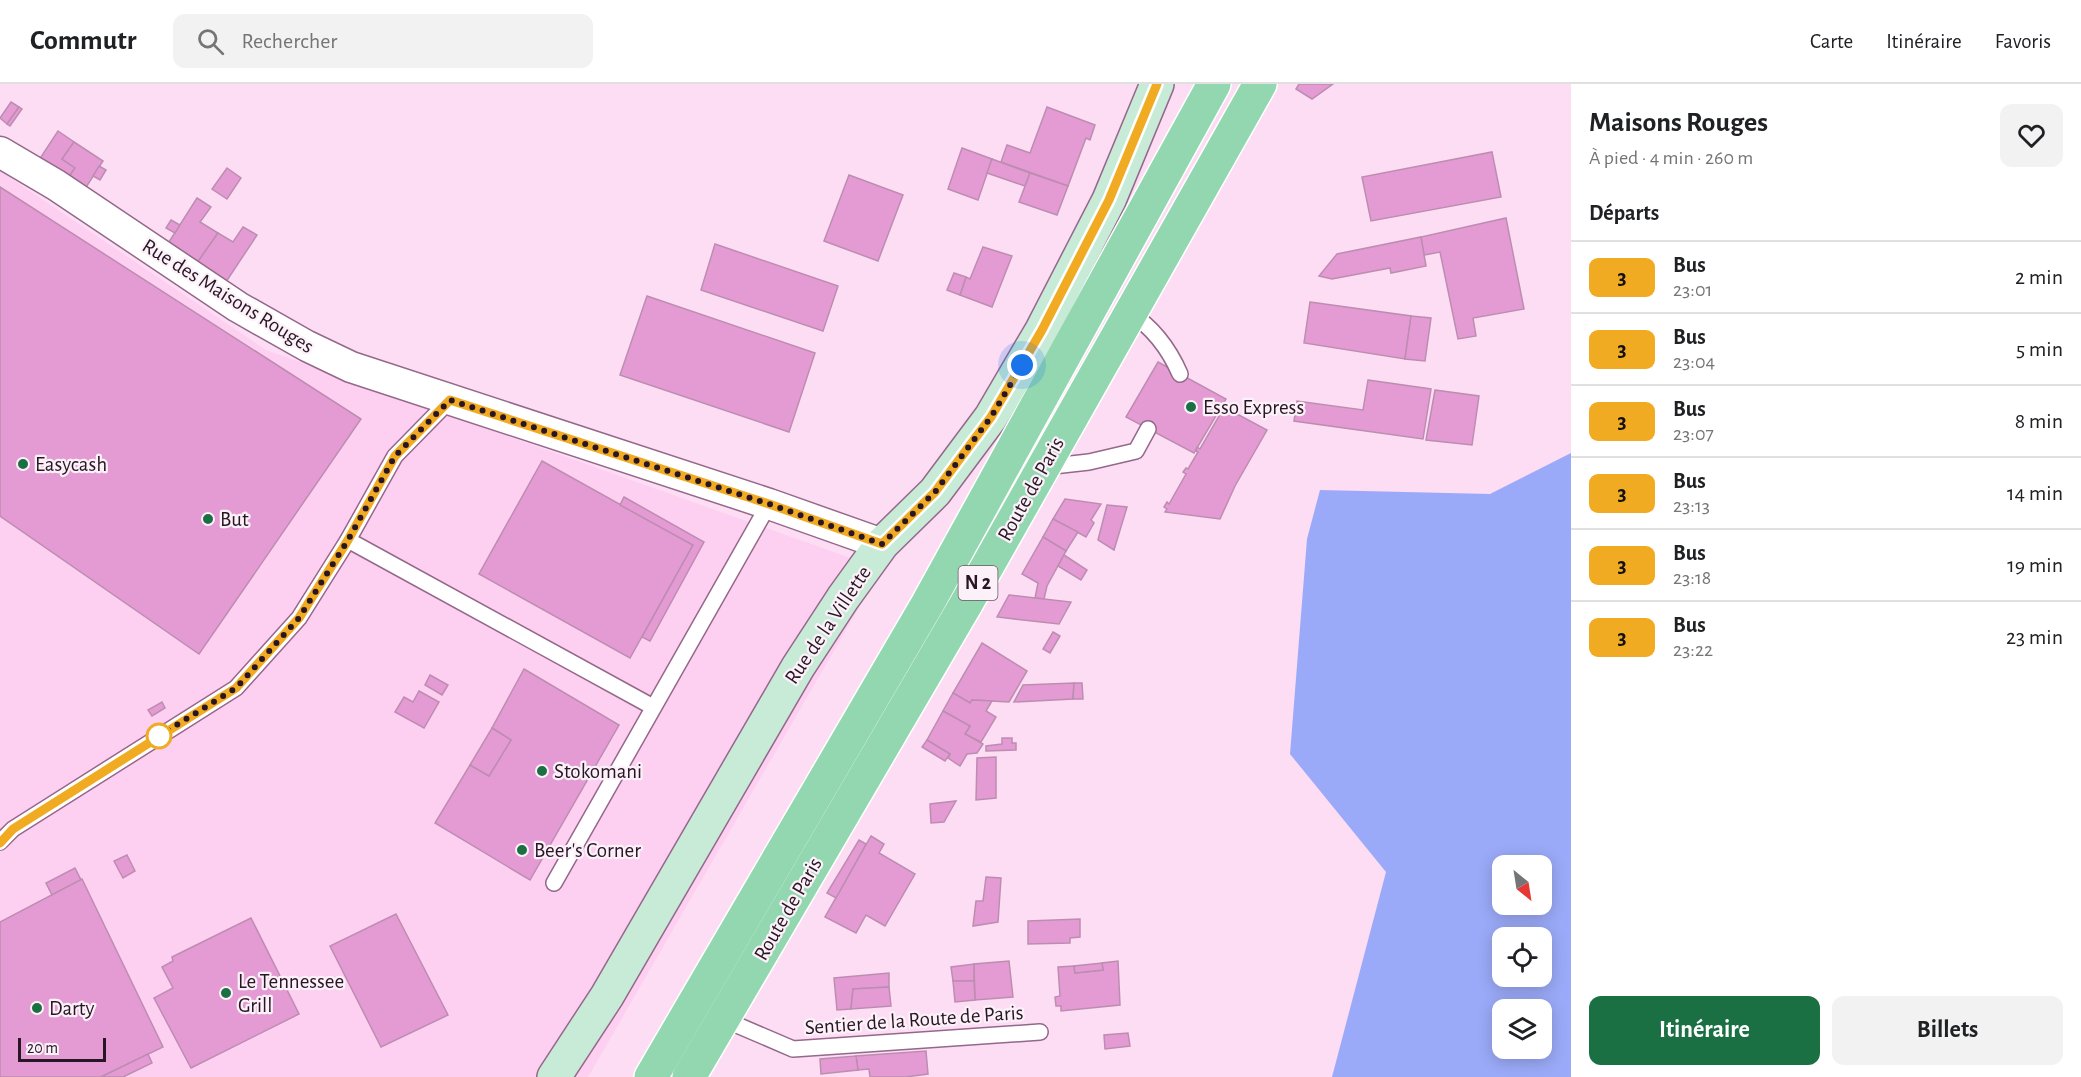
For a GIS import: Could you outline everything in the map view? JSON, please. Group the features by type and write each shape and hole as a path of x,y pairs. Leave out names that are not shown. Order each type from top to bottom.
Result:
{"main road":[{"name":"Route de Paris","path":"651,1077 928,603 1214,84"},
{"name":"Route de Paris","path":"689,1077 966,604 1260,84"}],"street":[{"name":"Rue de la Villette","path":"554,1077 607,996 798,667 843,598 882,544 935,492 991,417 1042,330 1109,200 1157,84"},
{"name":"Rue des Maisons Rouges","path":"0,152 56,185 238,307 307,346 351,367 769,504 882,544"}],"lane":[{"path":"1130,313 1139,318 1168,349 1180,374"},
{"path":"0,843 13,829 236,688 299,618 348,540 395,456 450,400"},
{"path":"1044,467 1089,462 1136,451 1148,429"},
{"path":"554,883 769,504"},
{"path":"348,540 653,707"},
{"name":"Sentier de la Route de Paris","path":"723,1019 793,1049 1040,1032"}],"shaded area":[{"path":"0,171 266,350 881,569 588,1077 0,1077"},
{"path":"1571,453 1571,1077 1332,1077 1386,872 1290,754 1307,539 1320,490 1490,494"}],"building":[{"path":"1299,84 1333,84 1312,99 1296,89"},
{"path":"11,102 19,107 7,124 0,118"},
{"path":"19,107 22,109 10,126 7,124"},
{"path":"1047,107 1095,125 1090,140 1086,138 1068,186 1001,162 1007,145 1030,153"},
{"path":"58,131 74,142 62,159 75,168 66,181 37,163"},
{"path":"74,142 103,161 83,192 66,181 75,168 62,159"},
{"path":"962,148 992,159 978,200 948,189"},
{"path":"1492,152 1501,197 1371,221 1362,177"},
{"path":"992,159 1030,173 1025,186 987,173"},
{"path":"99,166 106,170 100,180 93,176"},
{"path":"227,168 241,178 227,199 212,189"},
{"path":"1030,173 1068,186 1057,215 1019,202"},
{"path":"849,175 903,195 878,261 824,241"},
{"path":"0,187 361,419 199,654 0,516"},
{"path":"197,198 211,207 200,222 218,233 197,263 167,245"},
{"path":"1506,218 1524,309 1473,318 1476,336 1458,339 1440,252 1424,255 1421,237"},
{"path":"171,220 180,225 175,233 166,228"},
{"path":"243,227 257,235 226,282 197,263 218,233 233,242"},
{"path":"1421,237 1426,266 1391,273 1390,268 1332,279 1319,276 1337,254"},
{"path":"715,244 838,286 823,331 701,290"},
{"path":"983,247 1012,256 992,307 960,295 966,277 970,279"},
{"path":"954,273 966,277 960,295 947,290"},
{"path":"647,296 815,353 789,432 620,375"},
{"path":"1310,302 1411,316 1405,359 1304,343"},
{"path":"1411,316 1431,318 1425,361 1405,359"},
{"path":"1158,362 1226,399 1194,453 1126,417"},
{"path":"1368,380 1431,389 1423,439 1294,421 1297,401 1363,410"},
{"path":"1435,390 1479,396 1472,445 1426,440"},
{"path":"1222,406 1267,430 1235,486 1220,519 1165,512 1167,509 1164,507 1167,502 1169,504 1186,474 1183,472 1186,468 1188,469 1198,452 1197,447 1200,449 1222,411 1219,410"},
{"path":"542,461 693,545 630,658 479,574"},
{"path":"624,497 704,542 650,641 642,637 693,545 620,505"},
{"path":"1065,499 1101,504 1091,520 1094,523 1086,537 1053,519"},
{"path":"1107,505 1127,507 1114,550 1098,540"},
{"path":"1053,519 1078,532 1066,551 1043,537"},
{"path":"1043,537 1066,551 1047,586 1044,599 1035,598 1038,583 1022,574"},
{"path":"1064,555 1087,570 1081,580 1058,566"},
{"path":"1009,595 1071,602 1059,624 997,617"},
{"path":"1053,632 1060,636 1050,653 1043,649"},
{"path":"982,643 1027,671 1009,702 972,700 970,703 953,693"},
{"name":"Stokomani","path":"524,669 619,725 530,880 435,823 470,765 489,776 511,740 492,728"},
{"path":"430,675 448,685 442,695 425,685"},
{"path":"1074,683 1073,699 1014,702 1023,685"},
{"path":"1074,683 1082,683 1083,699 1073,699"},
{"path":"419,691 439,702 424,728 395,712 404,697 413,702"},
{"path":"953,693 970,703 972,700 992,701 986,711 996,717 981,742 965,734 970,726 943,711"},
{"path":"162,702 165,708 152,716 148,710"},
{"path":"943,711 970,726 965,734 983,744 977,753 967,754 960,766 948,758 950,754 927,740"},
{"path":"492,728 511,740 489,776 470,765"},
{"path":"1002,738 1012,738 1012,743 1016,743 1016,750 986,751 986,746 1002,744"},
{"path":"927,740 950,754 945,761 922,747"},
{"path":"996,757 996,798 976,800 977,758"},
{"path":"956,801 944,822 931,823 930,804"},
{"path":"871,836 884,844 879,853 915,874 885,926 866,915 856,933 825,917"},
{"path":"859,840 866,844 836,898 827,893"},
{"path":"127,855 135,871 123,878 114,861"},
{"path":"75,868 81,880 52,895 46,883"},
{"path":"986,877 1001,878 998,922 973,926 976,901 983,901"},
{"path":"82,879 163,1047 101,1077 0,1077 0,922"},
{"path":"396,914 448,1015 381,1047 330,946"},
{"name":"Le Tennessee Grill","path":"251,918 299,1014 191,1068 154,998 173,988 162,967 173,961 172,957"},
{"path":"1080,919 1080,937 1070,938 1070,943 1028,944 1028,921"},
{"path":"1009,961 1013,997 975,1000 974,964"},
{"path":"1118,961 1120,1005 1061,1011 1061,1006 1056,1006 1055,997 1060,996 1058,967 1074,966 1075,973 1103,970 1102,963"},
{"path":"1102,963 1103,970 1075,973 1074,966"},
{"path":"974,964 974,981 953,981 951,967"},
{"path":"889,973 889,987 853,989 851,1009 837,1010 834,978"},
{"path":"953,981 974,981 975,1000 955,1002"},
{"path":"889,987 891,1006 851,1009 853,989"},
{"path":"1128,1033 1130,1046 1105,1049 1104,1035"},
{"path":"926,1051 928,1074 906,1077 870,1077 869,1069 858,1070 856,1056"},
{"path":"148,1054 152,1063 123,1077 101,1077"},
{"path":"856,1056 858,1070 821,1074 820,1059"}],"bus line":[{"name":"3","path":"0,843 13,829 236,688 299,618 348,540 395,456 450,400 769,504 882,544 935,492 991,417 1042,330 1109,200 1157,84"}],"place":[{"name":"Esso Express","path":"1191,407"},
{"name":"Easycash","path":"23,464"},
{"name":"But","path":"208,519"},
{"name":"Stokomani","path":"542,771"},
{"name":"Beer's Corner","path":"522,850"},
{"name":"Le Tennessee Grill","path":"226,993"},
{"name":"Darty","path":"37,1008"}],"route":[{"path":"159,736 236,688 299,618 348,540 395,456 450,400 769,504 882,544 935,492 991,417 1022,365"}]}
